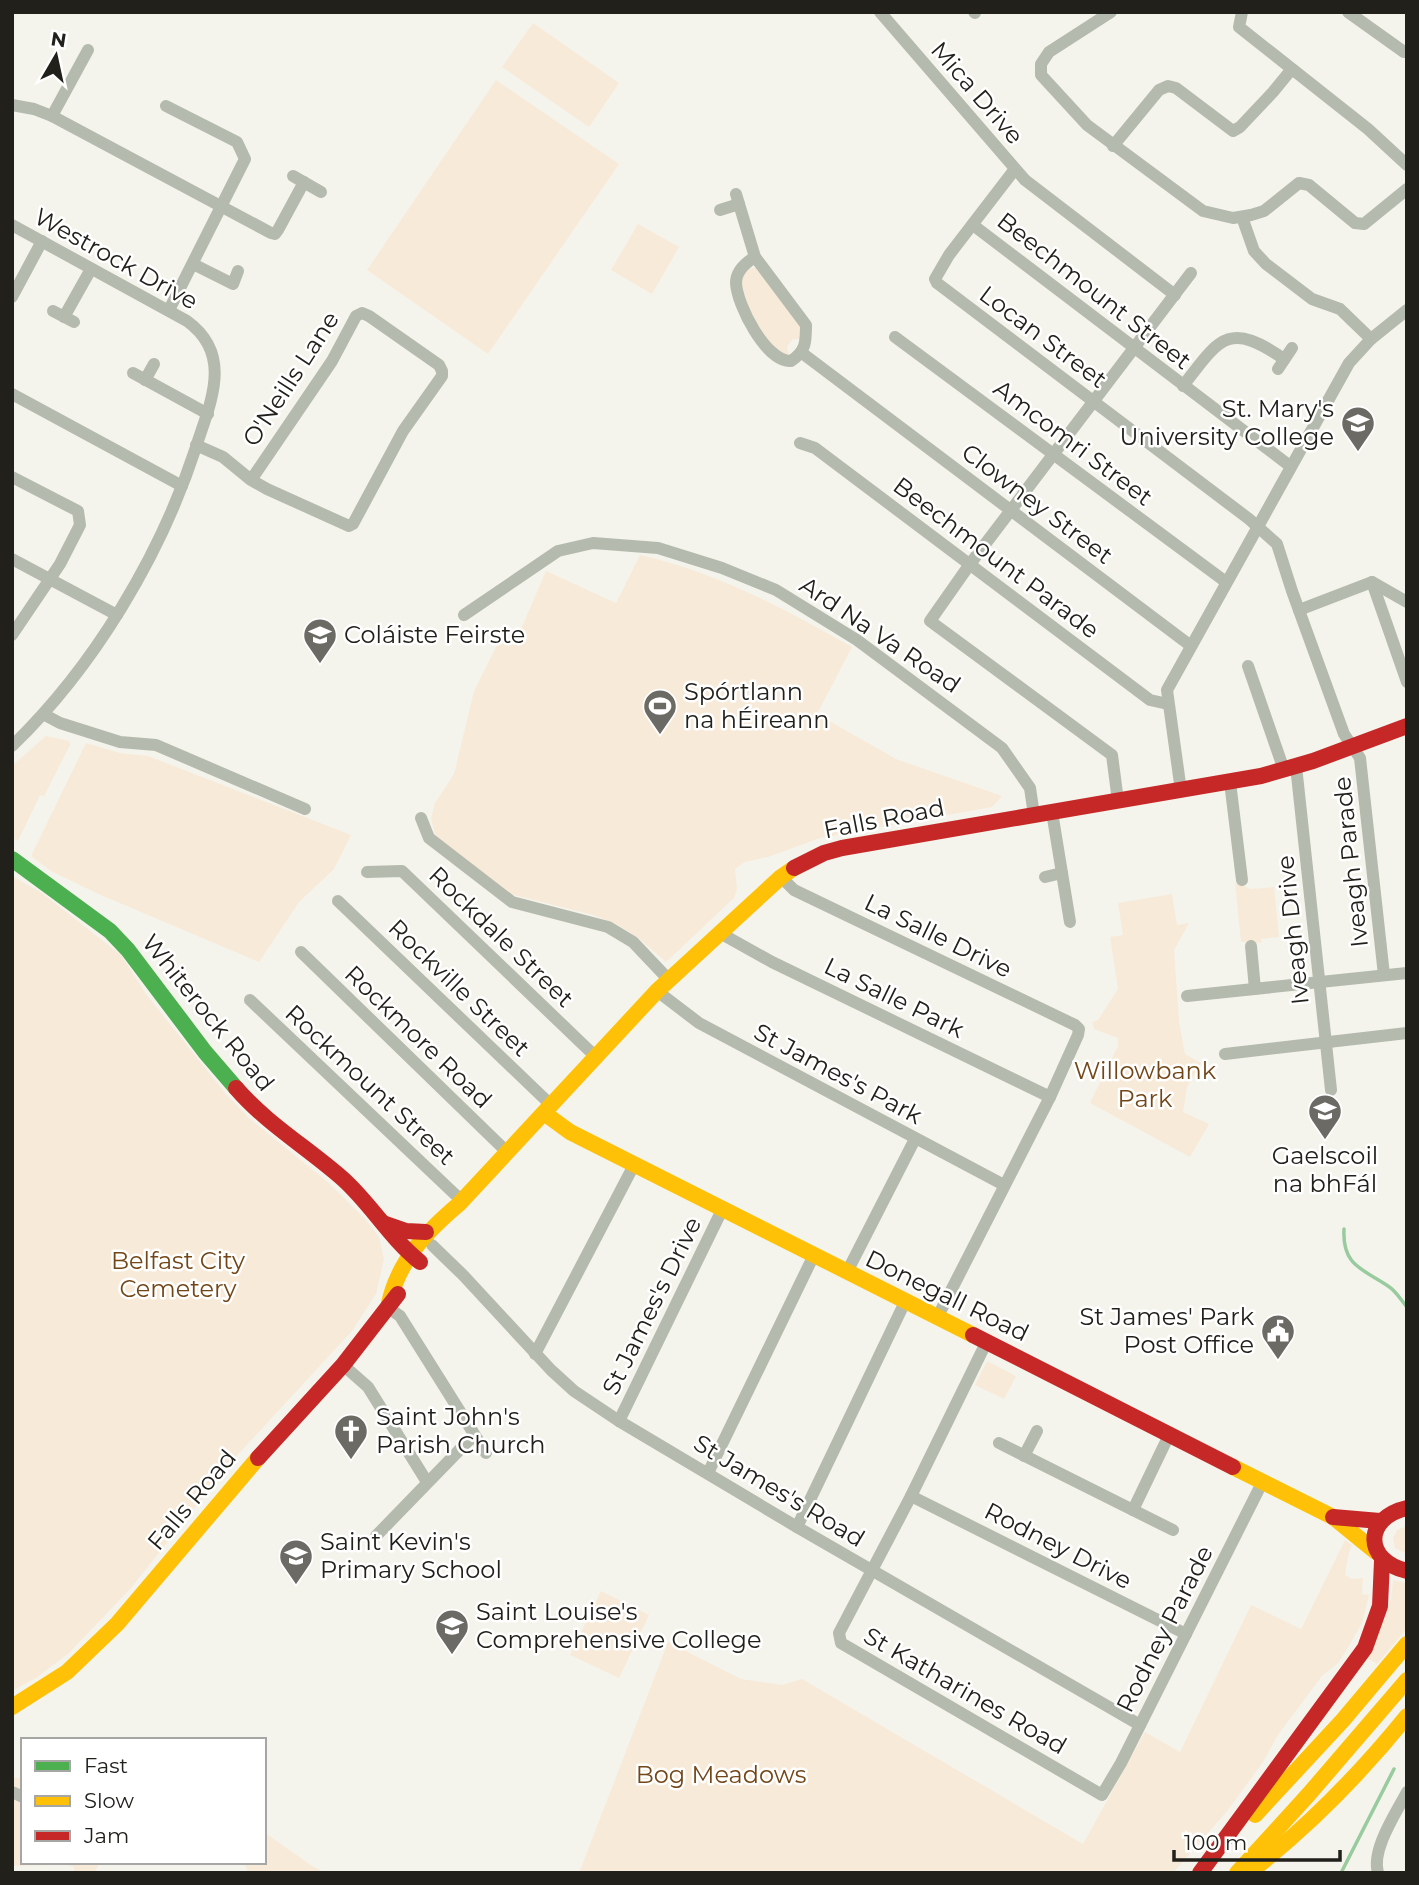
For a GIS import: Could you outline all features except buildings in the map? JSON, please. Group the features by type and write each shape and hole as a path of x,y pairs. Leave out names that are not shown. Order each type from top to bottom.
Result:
{"main road":[{"name":"Falls Road","path":"12,1707 67,1672 117,1624 233,1485 343,1365 388,1305 403,1290 415,1258 461,1202 663,986 797,865 824,853 1230,782 1290,768 1407,726"},
{"name":"Whiterock Road","path":"12,859 110,931 128,950 205,1052 253,1108 343,1179 415,1258"},
{"name":"Donegall Road","path":"548,1109 556,1124 570,1132 813,1257 987,1341 1333,1517 1391,1568 1407,1571"},
{"path":"383,1223 429,1239"},
{"path":"1200,1873 1365,1648 1379,1619 1383,1592 1374,1536 1380,1521 1396,1509 1407,1508"},
{"name":"Donegall Road","path":"1333,1517 1380,1521"},
{"path":"1200,1873 1343,1720 1407,1644"},
{"path":"1237,1873 1407,1680"},
{"path":"1249,1873 1332,1802 1363,1771 1407,1716"}],"street":[{"name":"Mica Drive","path":"880,12 1025,180 1175,295"},
{"path":"1111,12 1049,52 1041,64 1041,75 1061,100 1087,125 1203,211 1233,218 1264,211 1299,183 1309,185 1355,223 1364,224 1407,189"},
{"path":"1242,12 1239,27 1368,129 1407,165"},
{"path":"1351,13 1386,41 1407,52"},
{"path":"52,116 88,50"},
{"path":"1113,146 1159,90 1168,86 1233,131 1240,128 1291,70"},
{"path":"12,105 34,108 52,116 275,234 298,179 321,192"},
{"path":"166,106 237,142 243,149 245,159 169,310"},
{"path":"973,225 1015,169"},
{"path":"720,210 737,199 755,257 806,325 802,354 791,361 777,358 765,348 739,297 736,283 741,268 755,257"},
{"path":"1242,217 1254,251 1266,264 1312,299 1340,309 1371,338"},
{"name":"Westrock Drive","path":"12,225 169,310 198,329 206,342 215,369 208,414"},
{"name":"Locan Street","path":"973,225 937,273 937,283 1278,544 1299,610"},
{"name":"Beechmount Street","path":"973,225 1290,466"},
{"path":"12,297 42,241"},
{"path":"193,264 233,284 239,271"},
{"path":"64,317 92,269"},
{"path":"1118,801 1112,755 930,621 1010,510 1191,273"},
{"path":"1181,791 1167,690 1349,363 1371,338 1407,310"},
{"name":"O'Neills Lane","path":"196,445 223,457 251,480 344,525 353,524 403,431 442,376 439,365 369,316 362,313 356,316 332,361 251,480"},
{"name":"Amcomri Street","path":"895,337 1226,582"},
{"path":"1182,386 1210,351 1225,338 1245,338 1262,344 1281,364 1292,348"},
{"name":"Clowney Street","path":"802,354 1191,646"},
{"path":"12,746 43,715 117,615 175,506 208,414 139,377 154,364"},
{"path":"12,394 182,486"},
{"name":"Beechmount Parade","path":"800,443 815,448 1150,699 1168,704"},
{"path":"12,477 78,511 80,525 51,579 12,635"},
{"name":"Ard Na Va Road","path":"464,615 558,551 593,543 658,548 722,568 776,590 857,640 1002,748 1030,788 1034,815"},
{"path":"12,559 117,615"},
{"path":"1299,610 1373,582"},
{"path":"1373,582 1407,602"},
{"path":"1373,582 1407,682"},
{"name":"Iveagh Parade","path":"1299,610 1344,734 1361,762 1384,975"},
{"name":"Iveagh Drive","path":"1248,666 1290,768 1331,1090"},
{"path":"43,715 120,742 156,745 305,808"},
{"path":"1230,782 1242,880"},
{"path":"1052,813 1070,922"},
{"name":"St James's Park","path":"421,818 429,838 512,902 608,927 633,942 663,986 699,1023 1004,1185"},
{"name":"Rockdale Street","path":"367,872 402,871 596,1056"},
{"path":"1045,877 1062,873"},
{"name":"La Salle Drive","path":"781,877 794,890 1075,1025 1079,1029 1079,1035 1050,1097"},
{"name":"Rockville Street","path":"338,901 548,1109"},
{"name":"La Salle Park","path":"720,933 772,962 1050,1097"},
{"path":"1251,946 1255,989"},
{"name":"Rockmore Road","path":"301,952 507,1153"},
{"path":"1186,996 1407,972"},
{"name":"Rockmount Street","path":"250,1000 461,1202"},
{"path":"1225,1054 1407,1033"},
{"path":"937,1318 1050,1097"},
{"path":"847,1272 915,1139"},
{"path":"535,1354 634,1165"},
{"name":"St James's Drive","path":"619,1421 722,1210"},
{"name":"St James's Road","path":"429,1239 535,1354 575,1391 619,1421 797,1527 1140,1725"},
{"path":"708,1474 813,1257"},
{"path":"797,1527 905,1302"},
{"path":"388,1305 400,1316 486,1453"},
{"name":"St Katharines Road","path":"987,1341 911,1496 839,1633 841,1643 1102,1795"},
{"path":"343,1365 368,1387 427,1482"},
{"path":"1024,1456 1037,1431"},
{"path":"1133,1510 1170,1433"},
{"path":"376,1536 474,1435"},
{"path":"999,1443 1173,1530"},
{"name":"Rodney Parade","path":"1102,1795 1263,1481"},
{"name":"Rodney Drive","path":"911,1496 1186,1634"},
{"path":"1378,1873 1378,1850 1407,1792"}],"green space":[{"path":"533,23 619,83 589,127 502,67"},
{"path":"496,80 619,164 488,354 367,270"},
{"path":"638,224 679,247 652,294 611,270"},
{"path":"756,267 802,328 801,339 793,339 787,346 789,356 784,356 764,338 745,298 743,275"},
{"name":"Spórtlann na hÉireann","path":"640,555 696,571 749,593 852,647 817,714 896,759 1002,796 992,807 820,838 768,857 745,862 735,869 737,889 734,898 666,962 618,925 593,915 506,893 436,838 431,819 435,803 454,774 474,691 500,639 514,645 546,571 616,603"},
{"path":"46,736 69,741 70,745 44,796 40,795 18,841 12,838 12,766"},
{"path":"86,743 120,753 148,756 351,835 334,869 299,902 259,962 96,893 51,871 31,856"},
{"name":"Belfast City Cemetery","path":"12,876 42,893 121,955 146,994 226,1094 249,1118 330,1184 366,1220 379,1237 384,1259 376,1294 352,1331 233,1460 131,1588 69,1653 36,1678 12,1691"},
{"path":"1235,883 1251,889 1274,887 1279,937 1261,939 1262,943 1241,942"},
{"name":"Willowbank Park","path":"1172,894 1177,925 1189,923 1174,950 1179,1022 1185,1054 1201,1063 1187,1087 1183,1112 1209,1124 1190,1157 1090,1103 1118,1046 1118,1038 1094,1029 1092,1022 1098,1020 1118,989 1110,937 1123,935 1118,903"},
{"path":"987,1361 1016,1376 1004,1399 975,1385"},
{"path":"1407,1526 1407,1554 1395,1548 1393,1538 1397,1530"},
{"name":"Bog Meadows","path":"1345,1540 1352,1545 1345,1575 1352,1579 1363,1578 1362,1594 1369,1595 1362,1623 1338,1663 1322,1676 1278,1735 1263,1762 1228,1810 1173,1873 579,1873 668,1642 741,1679 782,1685 802,1679 1083,1844 1145,1732 1180,1752 1251,1605 1301,1629"},
{"path":"1393,1580 1407,1583 1407,1628 1377,1664 1367,1658 1391,1599"},
{"path":"601,1591 649,1615 619,1678 570,1655"},
{"path":"12,1777 21,1779 21,1864 55,1864 12,1866"},
{"path":"266,1833 326,1873 248,1873 245,1864 266,1864"},
{"path":"64,1864 99,1864 94,1873 74,1873 74,1867"}],"waterway":[{"path":"1344,1229 1344,1241 1350,1259 1391,1288 1407,1307"},
{"path":"1341,1873 1394,1769"}],"traffic: fast":[{"path":"12,859 110,931 128,950 205,1052 236,1088"}],"traffic: slow":[{"path":"389,1303 400,1273 425,1236 459,1204 657,991 794,868"},
{"path":"544,1113 570,1132 973,1335"},
{"path":"12,1707 67,1672 117,1624 258,1458"},
{"path":"1233,1467 1333,1517 1376,1552"},
{"path":"1255,1815 1343,1720 1407,1644"},
{"path":"1237,1873 1407,1680"},
{"path":"1250,1872 1333,1798 1407,1716"}],"traffic: jam":[{"path":"794,868 824,853 842,848 1261,776 1313,761 1407,726"},
{"path":"236,1088 274,1124 343,1179 420,1262"},
{"path":"383,1223 406,1231 426,1232"},
{"path":"258,1458 343,1365 398,1294"},
{"path":"973,1335 1233,1467"},
{"path":"1407,1508 1382,1521 1374,1540 1383,1558 1393,1566 1407,1571"},
{"path":"1333,1517 1380,1521"},
{"path":"1200,1873 1365,1648 1380,1606 1382,1561"}],"place":[{"name":"St. Mary's University College","path":"1358,453"},
{"name":"Coláiste Feirste","path":"320,665"},
{"name":"Spórtlann na hÉireann","path":"660,736"},
{"name":"Gaelscoil na bhFál","path":"1325,1141"},
{"name":"St James' Park Post Office","path":"1278,1361"},
{"name":"Saint John's Parish Church","path":"351,1461"},
{"name":"Saint Kevin's Primary School","path":"296,1586"},
{"name":"Saint Louise's Comprehensive College","path":"452,1656"}]}
